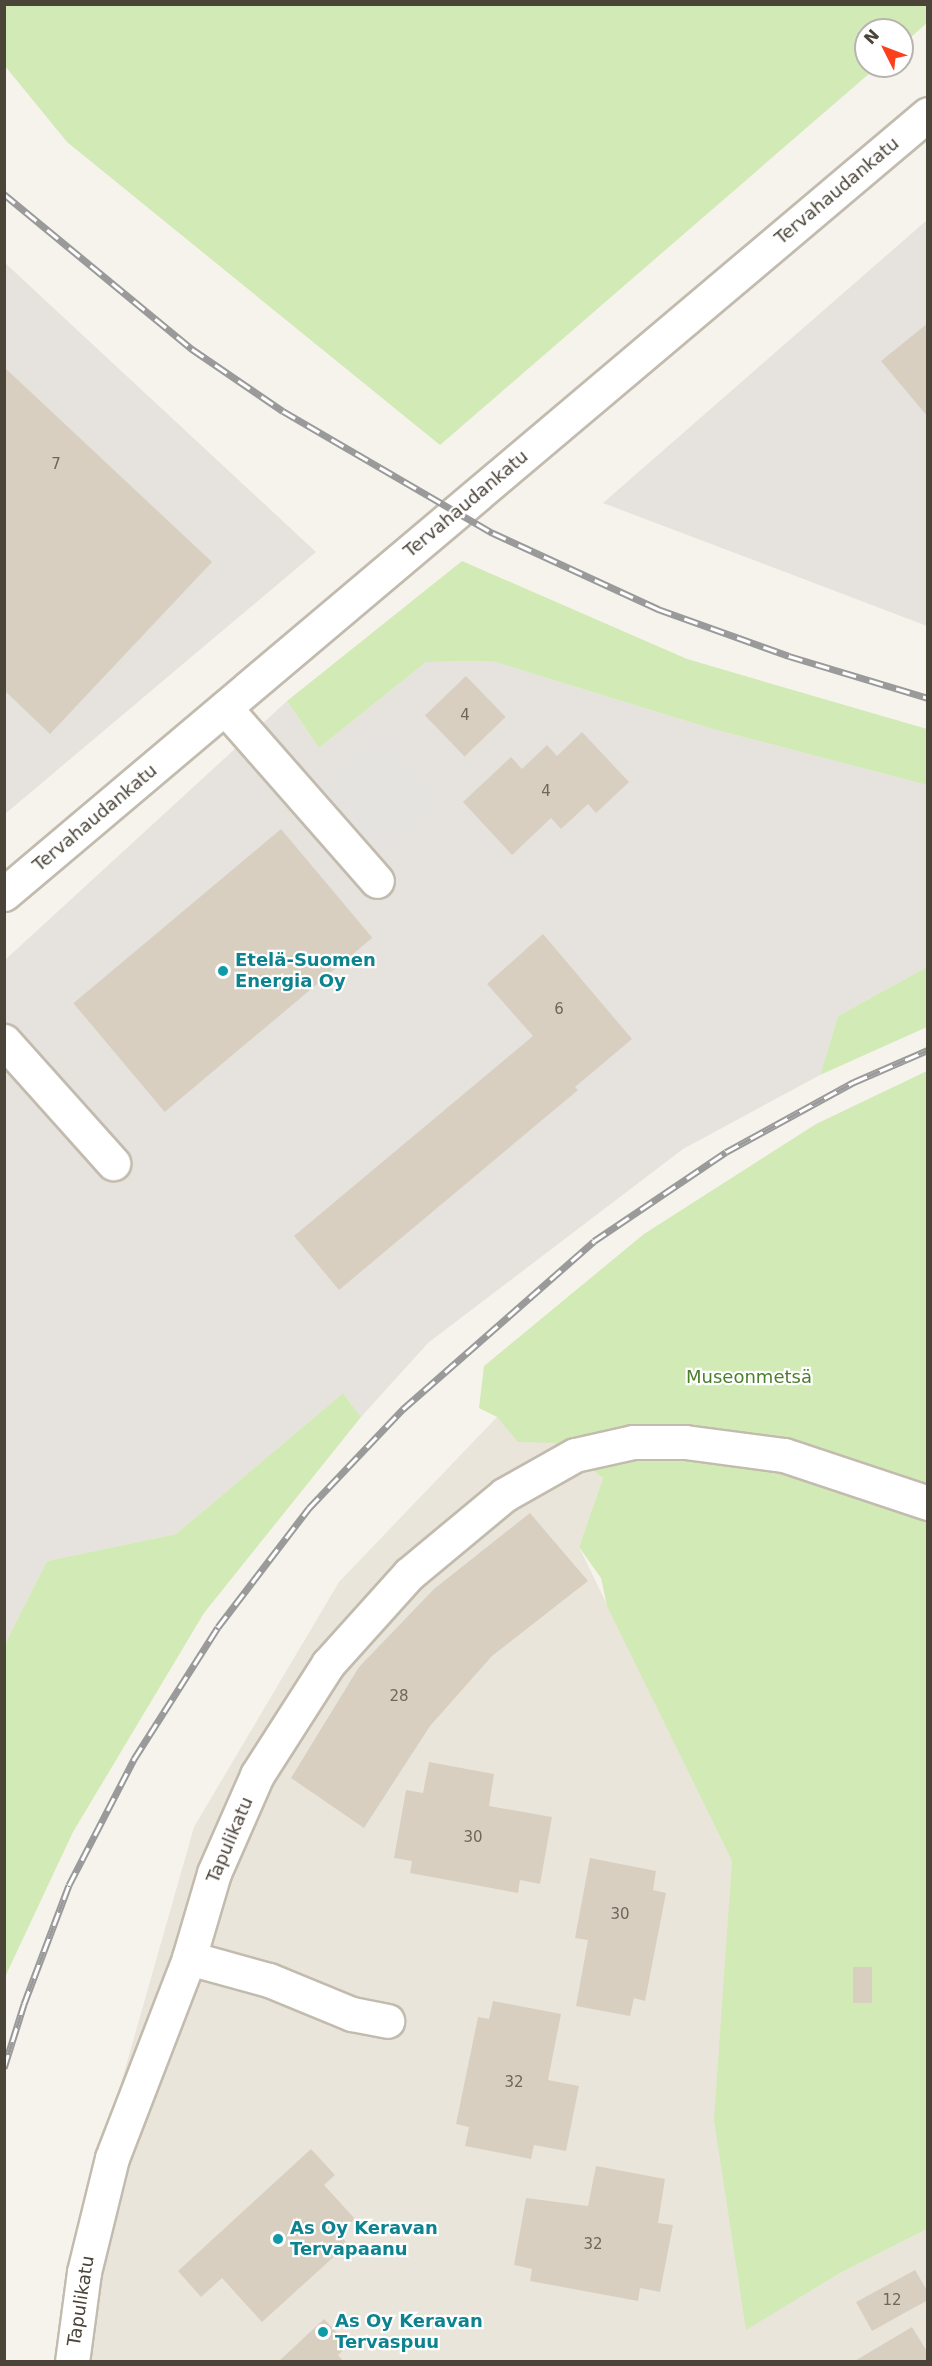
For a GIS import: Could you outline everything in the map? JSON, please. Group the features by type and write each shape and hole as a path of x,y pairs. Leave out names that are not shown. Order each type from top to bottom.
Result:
{"street":[{"name":"Tervahaudankatu","path":"4,894 927,114"},
{"path":"225,708 377,881"},
{"path":"4,1041 113,1162"},
{"name":"Tapulikatu","path":"72,2361 84,2272 112,2158 189,1958 214,1873 257,1775 328,1664 409,1574 504,1495 561,1466 575,1455 633,1442 685,1442 784,1455 927,1503"},
{"path":"189,1958 269,1980 352,2014 387,2022"}],"shaded area":[{"path":"927,220 927,626 603,503"},
{"path":"4,262 316,552 5,814 4,814"},
{"path":"492,661 709,728 927,785 927,967 838,1016 820,1075 683,1149 428,1343 361,1417 343,1393 176,1534 47,1561 5,1644 5,960 287,701 319,748 426,662"},
{"path":"382,732 442,803 379,856 319,785"},
{"path":"497,1417 555,1443 603,1478 579,1547 732,1861 728,1932 746,2329 840,2273 927,2229 927,2361 57,2362 65,2280 194,1827 339,1582"}],"green space":[{"path":"927,4 927,23 914,34 914,18 854,18 854,78 864,78 440,445 67,142 5,66 5,5"},
{"path":"462,561 687,659 927,729 927,785 709,728 492,661 426,662 319,748 287,701"},
{"path":"927,967 927,1027 820,1075 838,1016"},
{"name":"Museonmetsä","path":"927,1071 927,2229 840,2273 746,2330 714,2120 732,1861 607,1606 601,1578 579,1547 603,1478 555,1443 518,1442 497,1417 479,1408 484,1366 644,1234 816,1124"},
{"path":"343,1393 361,1417 204,1613 73,1832 5,1977 5,1644 47,1561 176,1534"}],"building":[{"path":"928,323 928,417 881,361"},
{"path":"4,367 212,562 50,734 4,690"},
{"path":"466,676 506,717 465,757 425,716"},
{"path":"582,732 629,782 596,813 588,804 561,829 551,818 512,855 463,802 511,757 522,769 547,745 557,756"},
{"name":"Etelä-Suomen Energia Oy","path":"281,829 372,938 165,1112 73,1003"},
{"path":"543,934 632,1039 575,1087 578,1090 339,1290 294,1236 533,1036 487,984"},
{"path":"530,1513 588,1581 492,1656 430,1726 364,1828 291,1778 359,1667 434,1589"},
{"path":"429,1762 494,1774 489,1806 552,1817 540,1884 520,1880 518,1893 410,1873 412,1861 394,1858 406,1790 423,1793"},
{"path":"590,1858 656,1871 653,1890 666,1893 645,2001 634,1998 630,2016 576,2006 588,1940 575,1938"},
{"path":"853,1967 872,1967 872,2003 853,2003"},
{"path":"493,2001 561,2014 548,2080 579,2086 566,2151 534,2145 531,2159 465,2146 469,2127 456,2124 478,2017 489,2019"},
{"name":"As Oy Keravan Tervapaanu","path":"311,2149 335,2175 324,2185 355,2219 339,2234 348,2244 262,2322 222,2278 201,2297 178,2271"},
{"path":"596,2166 665,2179 658,2223 673,2225 660,2292 640,2288 638,2301 530,2281 532,2269 514,2265 526,2198 588,2206"},
{"path":"915,2270 928,2292 928,2300 872,2331 856,2302"},
{"name":"As Oy Keravan Tervaspuu","path":"324,2319 349,2345 338,2355 344,2362 278,2362"},
{"path":"912,2327 928,2353 928,2362 853,2362"}],"railway":[{"path":"4,194 192,349 283,411 493,533 658,609 789,656 928,698"},
{"path":"4,2068 24,2004 69,1885 134,1759 218,1627 309,1508 403,1409 594,1241 726,1152 854,1082 928,1050"}],"place":[{"name":"Etelä-Suomen Energia Oy","path":"223,971"},
{"name":"As Oy Keravan Tervapaanu","path":"278,2239"},
{"name":"As Oy Keravan Tervaspuu","path":"323,2332"}]}
